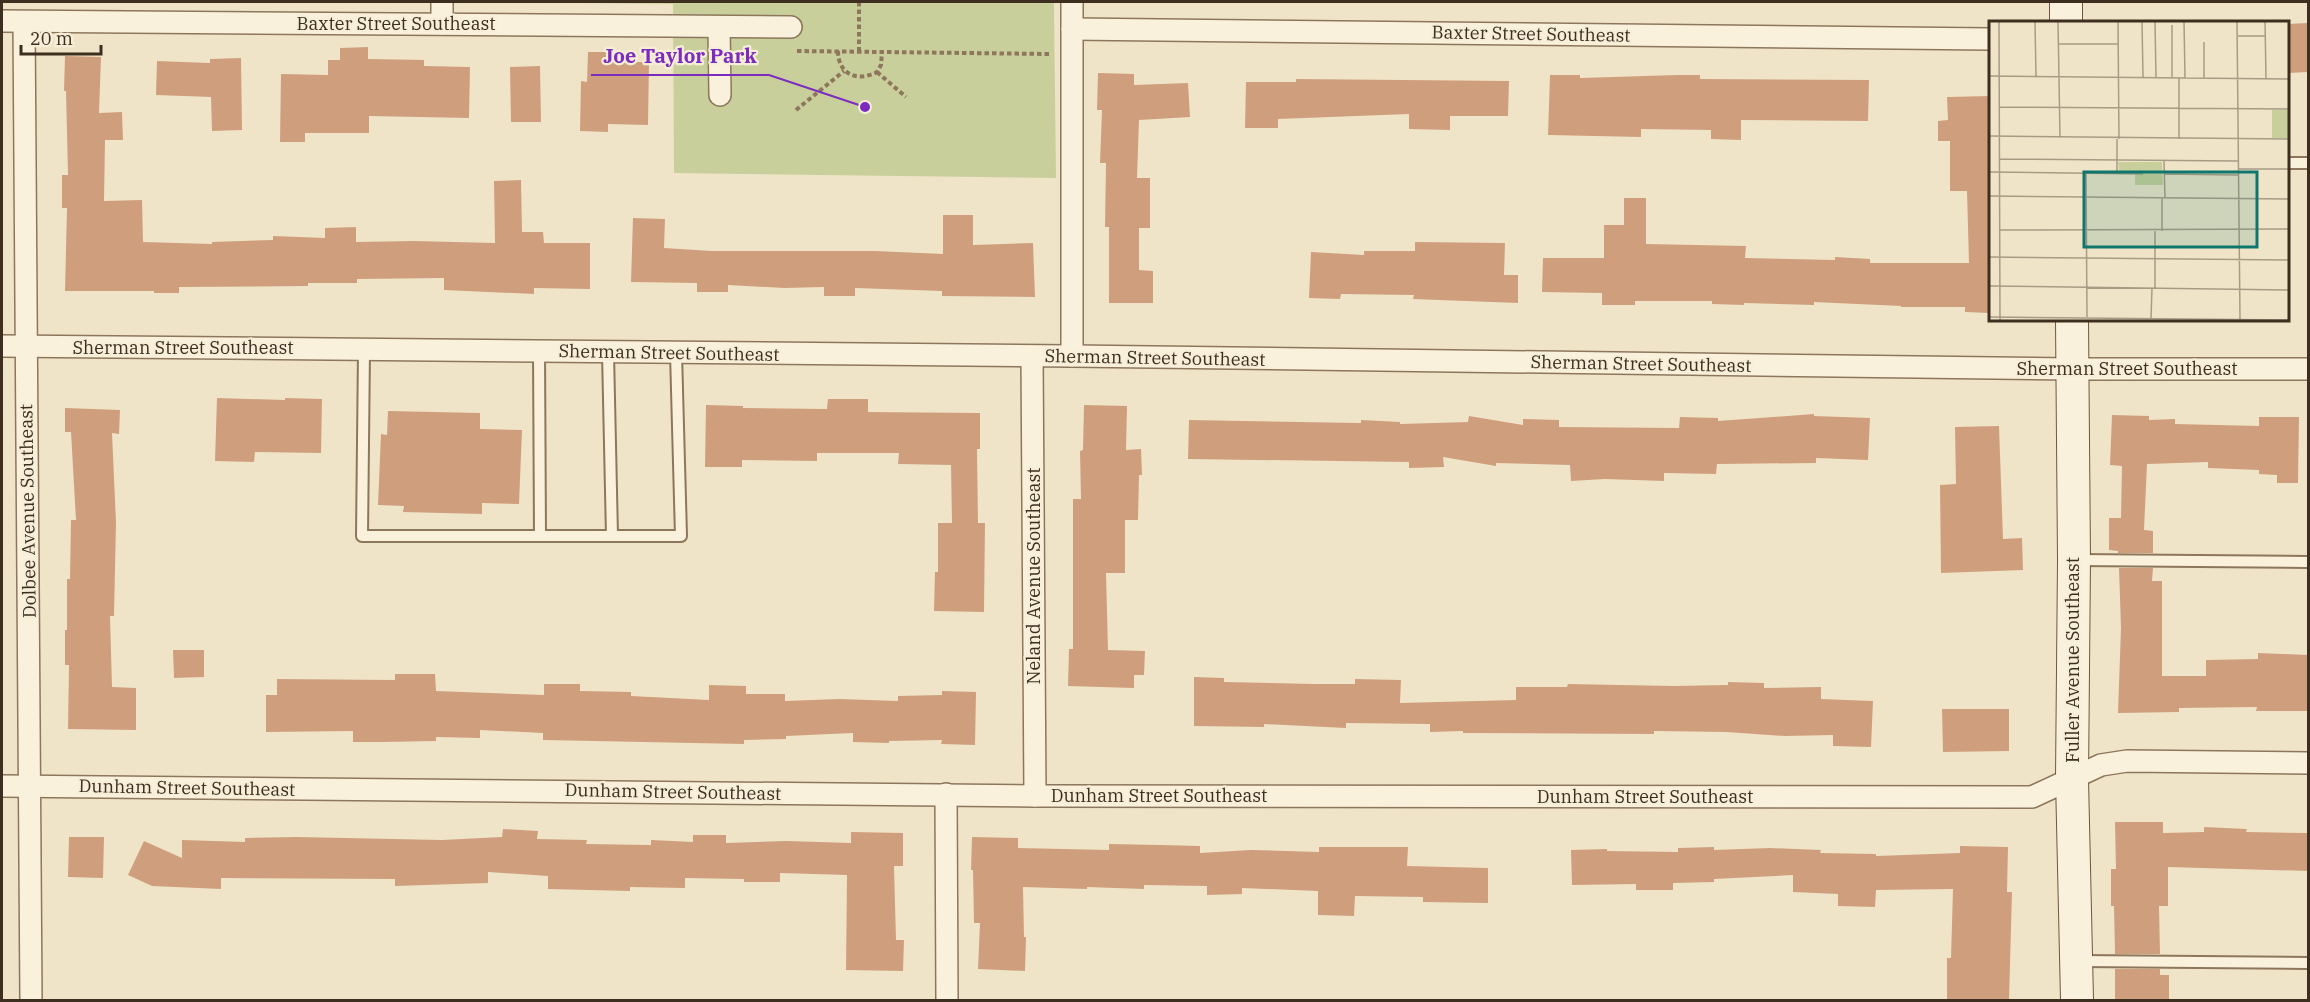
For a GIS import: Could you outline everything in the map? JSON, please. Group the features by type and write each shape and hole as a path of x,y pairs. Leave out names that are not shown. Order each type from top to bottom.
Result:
{"main road":[{"path":"2066,2 2067,21"},
{"name":"Fuller Avenue Southeast","path":"2072,321 2074,560 2072,779 2077,1000"}],"street":[{"path":"442,2 442,24"},
{"path":"1072,2 1072,356"},
{"name":"Baxter Street Southeast","path":"2,21 791,27"},
{"name":"Dolbee Avenue Southeast","path":"24,22 32,1000"},
{"path":"719,27 720,95"},
{"name":"Baxter Street Southeast","path":"1072,29 1989,39"},
{"name":"Sherman Street Southeast","path":"2,346 1072,356 2073,369 2308,369"},
{"name":"Neland Avenue Southeast","path":"1032,356 1035,796"},
{"name":"Dunham Street Southeast","path":"2,786 1035,796 2032,797 2101,765 2127,761 2308,764"},
{"path":"946,795 947,1000"}],"lane":[{"path":"2289,163 2308,163"},
{"path":"364,350 362,536 681,536 676,353"},
{"path":"539,351 540,536"},
{"path":"608,353 612,536"},
{"path":"2074,560 2308,562"},
{"path":"2076,961 2308,963"}],"path":[{"path":"858,2 858,52"},
{"path":"791,51 1047,54"},
{"path":"838,51 844,71 861,78 877,72 881,65 882,52"},
{"path":"796,110 844,71"},
{"path":"877,72 906,97"}],"green space":[{"path":"470,2 1054,2 1056,178 674,173 673,4"}],"building":[{"path":"2308,23 2308,72 2289,73 2289,24"},
{"path":"368,47 368,59 424,60 424,66 470,67 469,118 369,116 369,133 305,133 305,142 280,142 281,74 328,75 328,60 340,60 340,48"},
{"path":"588,52 609,52 609,62 649,62 648,125 608,124 608,132 580,131 581,81 587,82"},
{"path":"65,56 101,57 99,113 122,112 123,140 105,140 104,201 142,200 143,242 212,244 212,242 273,240 273,236 325,238 325,228 356,227 356,242 495,243 494,181 521,180 522,232 543,232 544,243 590,243 590,289 534,288 534,294 444,290 444,278 357,279 357,283 308,283 308,286 179,287 179,293 65,291 67,208 62,208 62,175 68,175 66,91 64,91"},
{"path":"241,58 242,130 212,131 211,97 156,95 157,61 210,63 210,59"},
{"path":"540,66 541,122 511,122 510,67"},
{"path":"1098,73 1134,74 1134,85 1188,83 1190,117 1139,120 1137,178 1150,178 1150,228 1139,228 1139,270 1153,271 1153,303 1109,303 1109,227 1105,227 1106,163 1100,163 1102,110 1097,110"},
{"path":"1550,75 1580,75 1580,78 1700,75 1700,79 1869,80 1868,121 1741,120 1741,140 1711,139 1711,130 1641,129 1641,137 1548,135"},
{"path":"1296,79 1509,81 1508,116 1450,116 1450,130 1409,129 1409,114 1278,119 1278,128 1245,128 1246,82 1296,82"},
{"path":"1989,96 1989,313 1965,312 1965,307 1901,307 1814,302 1814,305 1744,303 1744,305 1712,304 1712,301 1635,301 1635,305 1602,305 1602,293 1542,292 1543,258 1604,258 1604,225 1624,225 1624,198 1646,198 1646,244 1746,246 1745,258 1835,260 1835,257 1870,259 1870,263 1969,263 1967,191 1950,191 1950,141 1938,141 1938,121 1948,120 1947,97"},
{"path":"943,215 973,215 973,245 1033,243 1035,297 942,296 942,291 855,288 855,296 824,296 824,287 784,288 728,285 728,292 697,292 697,283 631,282 633,218 665,219 664,248 712,251 875,251 943,254"},
{"path":"1415,242 1505,243 1504,275 1518,275 1518,303 1413,299 1414,295 1341,294 1340,299 1309,298 1311,252 1364,255 1364,251 1415,251"},
{"path":"217,398 322,399 321,453 255,452 254,462 215,461"},
{"path":"828,399 868,399 868,412 980,413 980,449 977,449 978,523 985,523 984,612 934,611 935,572 938,572 938,523 952,523 951,465 898,464 899,453 817,453 817,461 742,460 742,467 705,467 706,405 827,409"},
{"path":"1084,405 1127,406 1126,450 1141,449 1142,475 1139,475 1138,520 1125,520 1125,573 1106,573 1108,650 1145,651 1144,675 1134,675 1134,688 1068,686 1069,649 1073,649 1073,499 1081,499 1080,451 1083,450"},
{"path":"65,408 120,410 119,434 112,433 116,523 114,616 110,616 112,687 136,688 136,730 68,729 69,665 65,665 65,630 67,630 67,579 70,579 71,520 76,520 71,432 65,432"},
{"path":"388,411 480,413 480,429 522,430 519,504 482,503 482,514 403,512 404,506 378,505 381,434 387,435"},
{"path":"1814,414 1814,416 1870,418 1868,460 1816,458 1816,463 1717,464 1716,474 1664,473 1664,481 1605,479 1571,481 1570,465 1496,463 1496,466 1443,457 1444,467 1409,468 1409,462 1188,459 1189,420 1361,423 1361,420 1400,422 1400,424 1468,422 1469,416 1523,425 1523,419 1559,420 1559,427 1679,428 1680,417 1718,418 1718,421"},
{"path":"2112,415 2149,416 2149,420 2175,419 2175,424 2259,426 2259,417 2299,417 2298,483 2277,483 2277,475 2259,474 2259,470 2208,468 2208,462 2147,464 2144,530 2153,531 2153,553 2118,553 2118,551 2109,550 2109,518 2121,518 2122,466 2110,465"},
{"path":"1999,426 2003,539 2022,538 2023,570 1941,573 1940,485 1956,484 1955,427"},
{"path":"2119,568 2153,568 2152,581 2162,581 2162,676 2206,676 2206,660 2258,659 2258,653 2308,655 2308,711 2256,711 2257,707 2179,708 2179,712 2118,713 2121,628"},
{"path":"173,650 204,650 204,677 174,678"},
{"path":"395,674 435,674 436,691 544,695 544,684 580,684 580,691 631,692 631,696 709,700 709,685 746,686 746,694 785,694 785,701 839,699 898,701 898,696 942,695 942,691 976,692 975,745 941,744 942,740 889,741 889,743 853,742 853,733 744,740 744,744 543,740 543,733 480,730 480,738 436,737 436,741 353,742 353,731 266,732 266,695 277,695 277,679 395,680"},
{"path":"1194,677 1224,678 1224,682 1314,684 1355,684 1355,679 1401,680 1400,703 1516,700 1516,687 1567,687 1568,684 1674,686 1728,685 1728,682 1764,683 1764,688 1821,687 1821,699 1873,701 1871,747 1833,746 1833,735 1785,736 1654,731 1654,734 1463,733 1463,731 1430,732 1430,724 1346,723 1346,728 1264,724 1264,727 1194,726"},
{"path":"1942,709 2009,709 2009,751 1943,752"},
{"path":"2115,822 2163,822 2163,833 2204,832 2204,827 2247,829 2246,832 2308,833 2308,871 2168,867 2168,906 2159,906 2160,954 2115,954 2111,869 2116,869"},
{"path":"503,829 538,831 537,839 587,840 586,844 651,845 651,840 693,842 693,835 726,835 726,843 787,841 851,843 851,832 903,833 903,866 894,866 896,940 904,940 903,971 846,970 847,875 780,873 780,882 685,878 685,888 630,887 630,891 548,889 548,876 488,872 488,883 395,886 395,879 221,878 221,889 152,886 128,875 144,841 182,858 182,840 245,842 245,838 297,837 442,840 502,837"},
{"path":"69,837 104,837 103,878 68,877"},
{"path":"972,837 1018,838 1018,848 1109,850 1109,844 1200,846 1200,853 1251,850 1319,852 1319,847 1408,847 1407,866 1488,868 1488,903 1423,902 1423,897 1355,896 1354,916 1318,915 1318,891 1242,888 1242,894 1207,895 1207,886 1144,885 1144,889 1023,887 1024,937 1026,937 1025,971 978,969 980,923 974,923"},
{"path":"1960,846 2008,847 2007,892 2012,892 2009,1000 1947,1000 1947,958 1951,958 1953,889 1876,890 1875,907 1838,906 1838,894 1793,892 1793,875 1673,883 1673,890 1636,890 1636,884 1572,885 1571,850 1678,852 1678,848 1714,847 1714,850 1770,848 1821,850 1820,853 1876,854 1876,856 1960,853"},
{"path":"2115,969 2160,969 2160,975 2169,975 2169,1000 2115,1000"}],"place":[{"name":"Joe Taylor Park","path":"865,107"}]}
